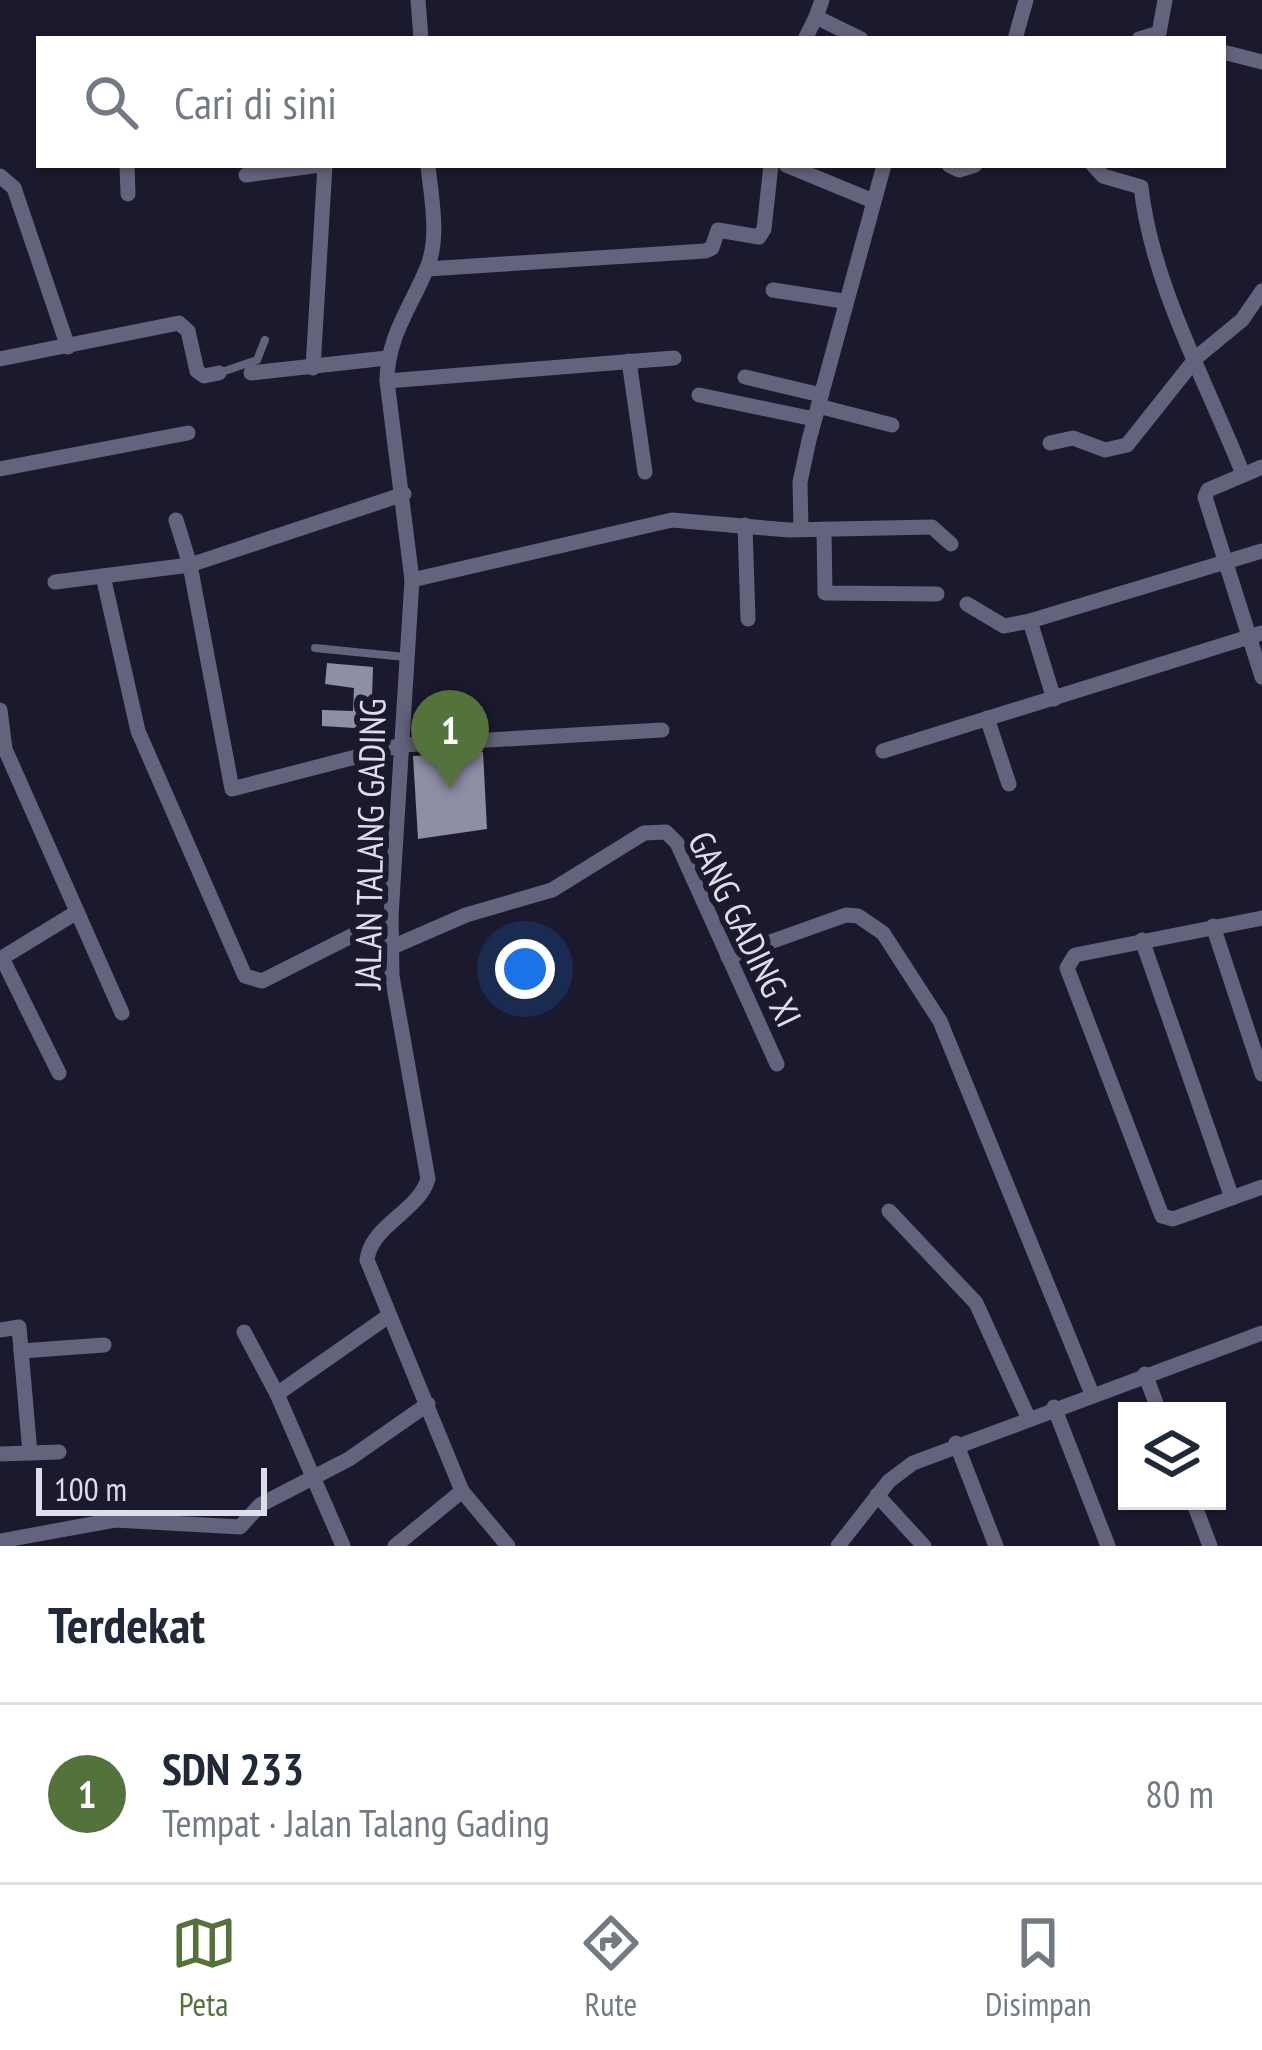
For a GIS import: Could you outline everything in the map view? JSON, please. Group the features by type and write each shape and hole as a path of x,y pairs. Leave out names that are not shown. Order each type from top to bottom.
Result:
{"street":[{"path":"418,0 421,36"},
{"path":"806,36 822,0"},
{"path":"1016,36 1026,0"},
{"path":"1159,33 1166,0"},
{"path":"816,17 855,36"},
{"path":"1148,36 1169,36"},
{"path":"1226,53 1262,62"},
{"path":"127,168 128,194"},
{"path":"246,175 299,168"},
{"path":"313,368 322,168"},
{"name":"JALAN TALANG GADING","path":"428,168 433,230 427,268 387,358 412,580 390,948 399,1028 428,1168 423,1193 369,1248 368,1265 462,1491 508,1546"},
{"path":"427,268 705,251 712,248 718,230 759,237 764,230 771,168"},
{"path":"793,168 873,201"},
{"path":"801,529 800,482 843,301 883,168"},
{"path":"1096,168 1103,176 1141,188 1144,219 1243,474"},
{"path":"0,176 14,188 68,347"},
{"path":"773,290 843,301"},
{"path":"1050,442 1073,438 1105,450 1126,446 1197,357 1242,320 1262,292"},
{"path":"0,359 179,323 188,332 197,371 204,376 220,373"},
{"path":"251,373 387,358"},
{"path":"387,381 674,358"},
{"path":"629,361 645,472"},
{"path":"745,376 818,407"},
{"path":"699,395 818,407 892,425"},
{"path":"0,469 188,434"},
{"path":"1262,467 1205,492 1224,564 1254,636 1262,677"},
{"path":"56,582 190,565 404,494"},
{"path":"176,520 190,565 230,788 240,791 402,745 662,730"},
{"path":"412,580 541,554 672,520 801,529 932,527 951,544"},
{"path":"745,525 748,620"},
{"path":"824,529 825,593 937,594"},
{"path":"967,604 1004,626 1262,551"},
{"path":"103,576 151,767 245,976 262,980 391,916"},
{"path":"1030,621 1054,699"},
{"path":"883,751 1254,636"},
{"path":"0,710 3,750 122,1013"},
{"path":"987,718 1009,784"},
{"name":"GANG GADING XI","path":"390,948 466,915 552,890 644,833 660,830 677,843 777,1064"},
{"path":"59,1073 1,959 77,912"},
{"path":"728,956 846,914 883,933 940,1022 1092,1394"},
{"path":"1262,918 1075,955 1067,968 1162,1216 1173,1220 1262,1187"},
{"path":"1213,926 1262,1074"},
{"path":"1142,940 1232,1198"},
{"path":"889,1211 976,1303 1028,1417"},
{"path":"277,1394 387,1317"},
{"path":"0,1330 19,1327 30,1453"},
{"path":"244,1331 344,1546"},
{"path":"838,1546 878,1495 913,1463 956,1443 1262,1333"},
{"path":"21,1351 104,1346"},
{"path":"1145,1374 1156,1402"},
{"path":"0,1541 115,1520 240,1527 260,1505 312,1480 428,1404"},
{"path":"1054,1407 1108,1546"},
{"path":"956,1443 996,1546"},
{"path":"0,1454 59,1452"},
{"path":"394,1546 462,1491"},
{"path":"878,1495 924,1546"},
{"path":"1196,1510 1210,1546"}],"lane":[{"path":"220,373 257,360 265,340"},
{"path":"315,648 405,657"}],"building":[{"path":"327,663 373,667 371,729 322,726 322,710 353,711 354,688 325,684"},
{"path":"483,752 487,829 418,839 413,756"}],"place":[{"name":"SDN 233","path":"450,789"}]}
